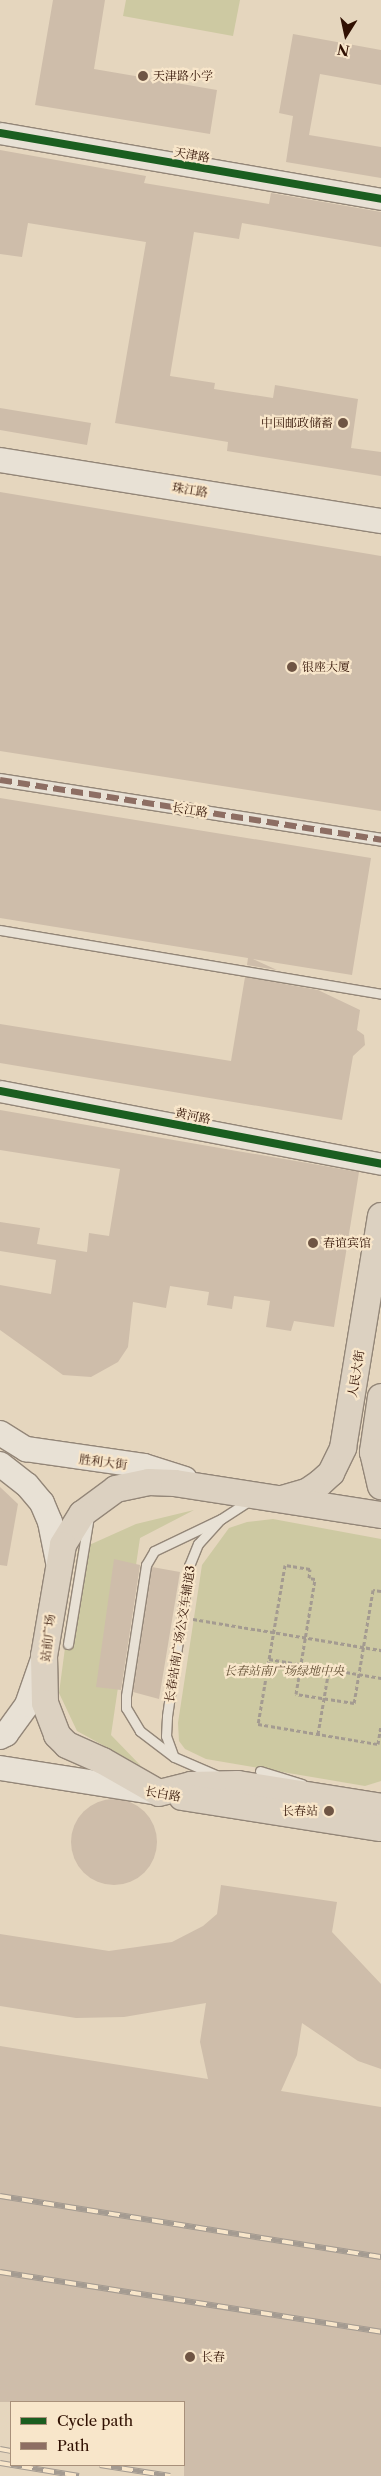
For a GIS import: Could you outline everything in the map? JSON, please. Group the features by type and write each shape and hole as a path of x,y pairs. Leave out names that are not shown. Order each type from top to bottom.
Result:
{"main road":[{"name":"珠江路","path":"0,460 381,521"},
{"name":"人民大街","path":"269,1498 307,1492 331,1473 343,1448 381,1216"},
{"path":"381,1397 373,1452 381,1486"},
{"name":"胜利大街","path":"0,1433 26,1449 144,1466 208,1488"},
{"path":"0,1464 27,1485 42,1503 50,1522 58,1562"},
{"name":"站前广场","path":"159,1793 103,1761 67,1745 57,1735 45,1703 44,1656 58,1562 69,1531 99,1499 116,1489 149,1482 208,1488 381,1516"},
{"path":"0,1736 6,1734 27,1705 44,1656"},
{"name":"长白路","path":"0,1768 159,1793 323,1809"},
{"path":"159,1793 191,1785 238,1784 381,1828"},
{"path":"323,1809 377,1804"}],"street":[{"name":"天津路","path":"0,133 381,199"},
{"name":"长江路","path":"0,780 381,840"},
{"name":"黄河路","path":"0,1091 381,1164"}],"lane":[{"path":"0,930 381,994"},
{"path":"238,1784 174,1757 140,1731 126,1708 146,1565 154,1551 269,1498"},
{"path":"68,1644 87,1525 99,1499"},
{"name":"长春站南广场公交车辅道3","path":"174,1757 166,1736 167,1716 189,1566 198,1544 221,1519"},
{"path":"260,1770 291,1779 323,1809"}],"path":[{"path":"381,1591 372,1590 354,1703 296,1694 315,1579 308,1578 310,1570 285,1565 258,1724 378,1744 381,1725"},
{"path":"182,1617 381,1650"},
{"path":"269,1659 381,1678"},
{"path":"318,1734 329,1669"}],"green space":[{"path":"126,0 240,0 233,36 123,16"},
{"path":"194,1510 140,1538 111,1735 141,1766 77,1731 59,1693 78,1550 136,1524"},
{"name":"长春站南广场绿地中央","path":"273,1519 381,1539 381,1781 365,1786 206,1759 185,1749 179,1741 178,1723 202,1565 229,1528 247,1522"}],"building":[{"path":"53,0 105,0 94,69 217,90 210,134 35,105"},
{"path":"293,34 381,50 381,85 320,74 309,135 381,147 381,178 286,162 293,116 279,113"},
{"path":"0,150 146,176 144,183 269,204 271,193 381,212 381,247 242,223 239,239 194,232 170,376 215,383 214,389 273,398 275,385 358,399 351,448 381,452 381,476 227,451 228,442 115,423 146,242 28,223 22,257 0,254"},
{"path":"0,408 91,423 87,445 0,430"},
{"path":"0,492 381,556 381,811 0,751"},
{"path":"0,798 371,858 352,975 253,959 277,970 247,965 248,958 0,918"},
{"path":"245,977 318,990 360,1010 357,1030 364,1035 365,1045 353,1056 342,1120 0,1063 0,1024 231,1061"},
{"path":"0,1110 359,1172 334,1327 294,1321 291,1331 266,1327 270,1301 234,1296 232,1309 207,1305 209,1292 170,1286 166,1308 133,1302 128,1347 118,1362 91,1377 63,1375 0,1330 0,1285 51,1294 56,1260 0,1251 0,1222 40,1228 37,1244 87,1252 89,1233 109,1236 120,1169 0,1150"},
{"path":"0,1487 18,1504 7,1566 0,1565"},
{"path":"114,1559 140,1565 121,1690 96,1687"},
{"path":"152,1567 180,1572 159,1699 133,1692"},
{"path":"114,1799 131,1802 145,1811 154,1825 157,1842 154,1859 145,1873 131,1882 114,1885 97,1882 83,1873 74,1859 71,1842 74,1825 83,1811 97,1802"},
{"path":"221,1885 337,1902 332,1932 381,1984 381,2069 358,2061 302,2023 297,2055 281,2091 381,2107 381,2476 184,2476 185,2401 0,2402 0,2046 208,2079 200,2042 206,2003 124,2017 76,2018 0,2006 0,1934 109,1951 172,1942 203,1926 217,1914"}],"railway":[{"path":"0,2196 381,2257"},
{"path":"0,2272 381,2332"},
{"path":"0,2449 10,2451"},
{"path":"0,2463 10,2465"},
{"path":"18,2466 79,2476"},
{"path":"106,2466 170,2476"}],"marked path":[{"path":"0,780 381,840"}],"cycle path":[{"path":"0,133 381,199"},
{"path":"0,1091 381,1164"}],"place":[{"name":"天津路小学","path":"143,76"},
{"name":"中国邮政储蓄","path":"343,423"},
{"name":"银座大厦","path":"292,667"},
{"name":"春谊宾馆","path":"313,1243"},
{"name":"长春站","path":"329,1811"},
{"name":"长春","path":"190,2357"}]}
